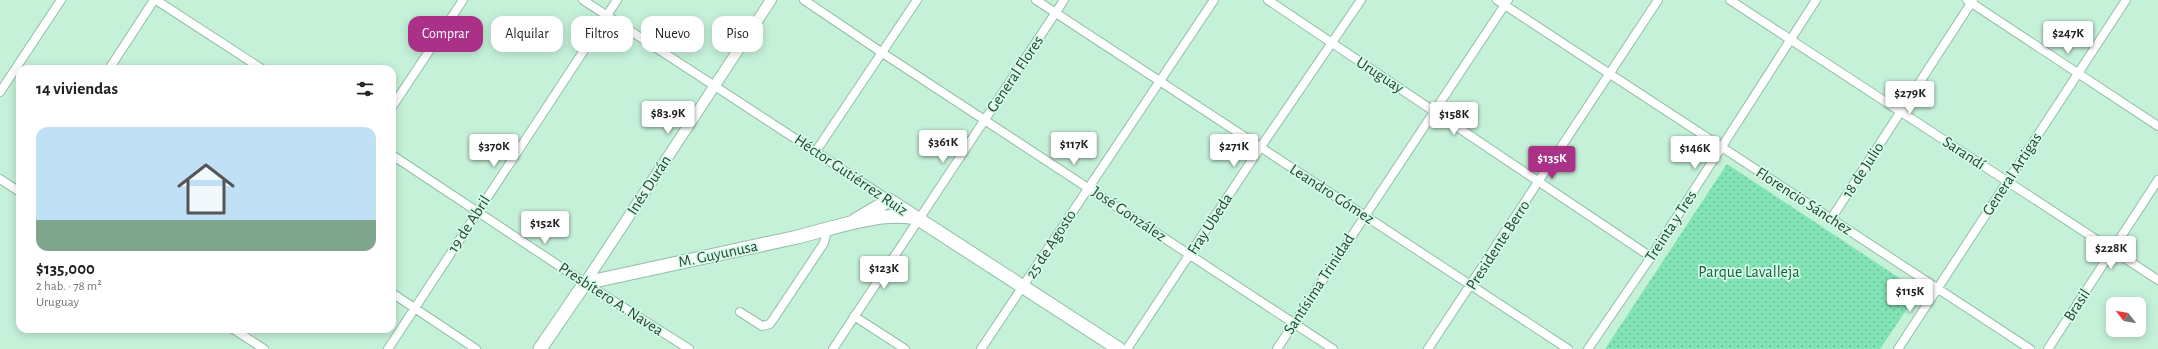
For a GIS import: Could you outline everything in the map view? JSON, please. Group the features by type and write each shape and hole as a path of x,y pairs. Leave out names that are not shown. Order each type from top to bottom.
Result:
{"highway":[{"name":"M. Guyunusa","path":"851,224 889,200"},
{"name":"Héctor Gutiérrez Ruiz","path":"889,200 1119,349"},
{"path":"881,218 887,209 889,200"},
{"name":"M. Guyunusa","path":"585,283 881,218 906,216 918,220"},
{"name":"Inés Durán","path":"540,349 585,283"}],"street":[{"path":"18,65 61,0"},
{"path":"112,65 155,0 256,65"},
{"path":"396,101 463,0"},
{"name":"Héctor Gutiérrez Ruiz","path":"583,0 607,16"},
{"name":"19 de Abril","path":"607,16 617,0"},
{"name":"Inés Durán","path":"585,283 771,0"},
{"name":"José González","path":"804,0 1333,349"},
{"path":"816,151 917,0"},
{"name":"Leandro Gómez","path":"1036,0 1568,349"},
{"name":"General Flores","path":"833,349 1064,0"},
{"name":"25 de Agosto","path":"981,349 1214,0"},
{"name":"Uruguay","path":"1268,0 1651,257"},
{"name":"Fray Ubeda","path":"1127,349 1260,148 1361,0"},
{"name":"Florencio Sánchez","path":"1497,0 1506,3 1610,74 2030,349"},
{"name":"Presidente Berro","path":"1428,349 1658,0"},
{"name":"Sarandí","path":"1730,0 2158,280"},
{"name":"Treinta y Tres","path":"1588,349 1651,257 1816,0"},
{"name":"General Artigas","path":"1898,349 2126,0"},
{"path":"1970,1 2158,126"},
{"name":"18 de Julio","path":"1831,219 1970,1"},
{"name":"Santísima Trinidad","path":"1277,349 1364,215 1506,3"},
{"name":"Héctor Gutiérrez Ruiz","path":"633,33 889,200"},
{"name":"19 de Abril","path":"388,349 583,52"},
{"path":"0,92 16,68"},
{"name":"Presbítero A. Navea","path":"396,158 585,283 687,348"},
{"path":"0,179 16,189"},
{"name":"Brasil","path":"2048,349 2158,180"},
{"path":"740,312 762,326 770,324 824,243 827,230"},
{"path":"396,297 476,349"},
{"path":"854,316 905,349"},
{"path":"242,333 264,349"}],"green space":[{"name":"Parque Lavalleja","path":"1727,164 1919,291 1880,349 1605,349"}]}
